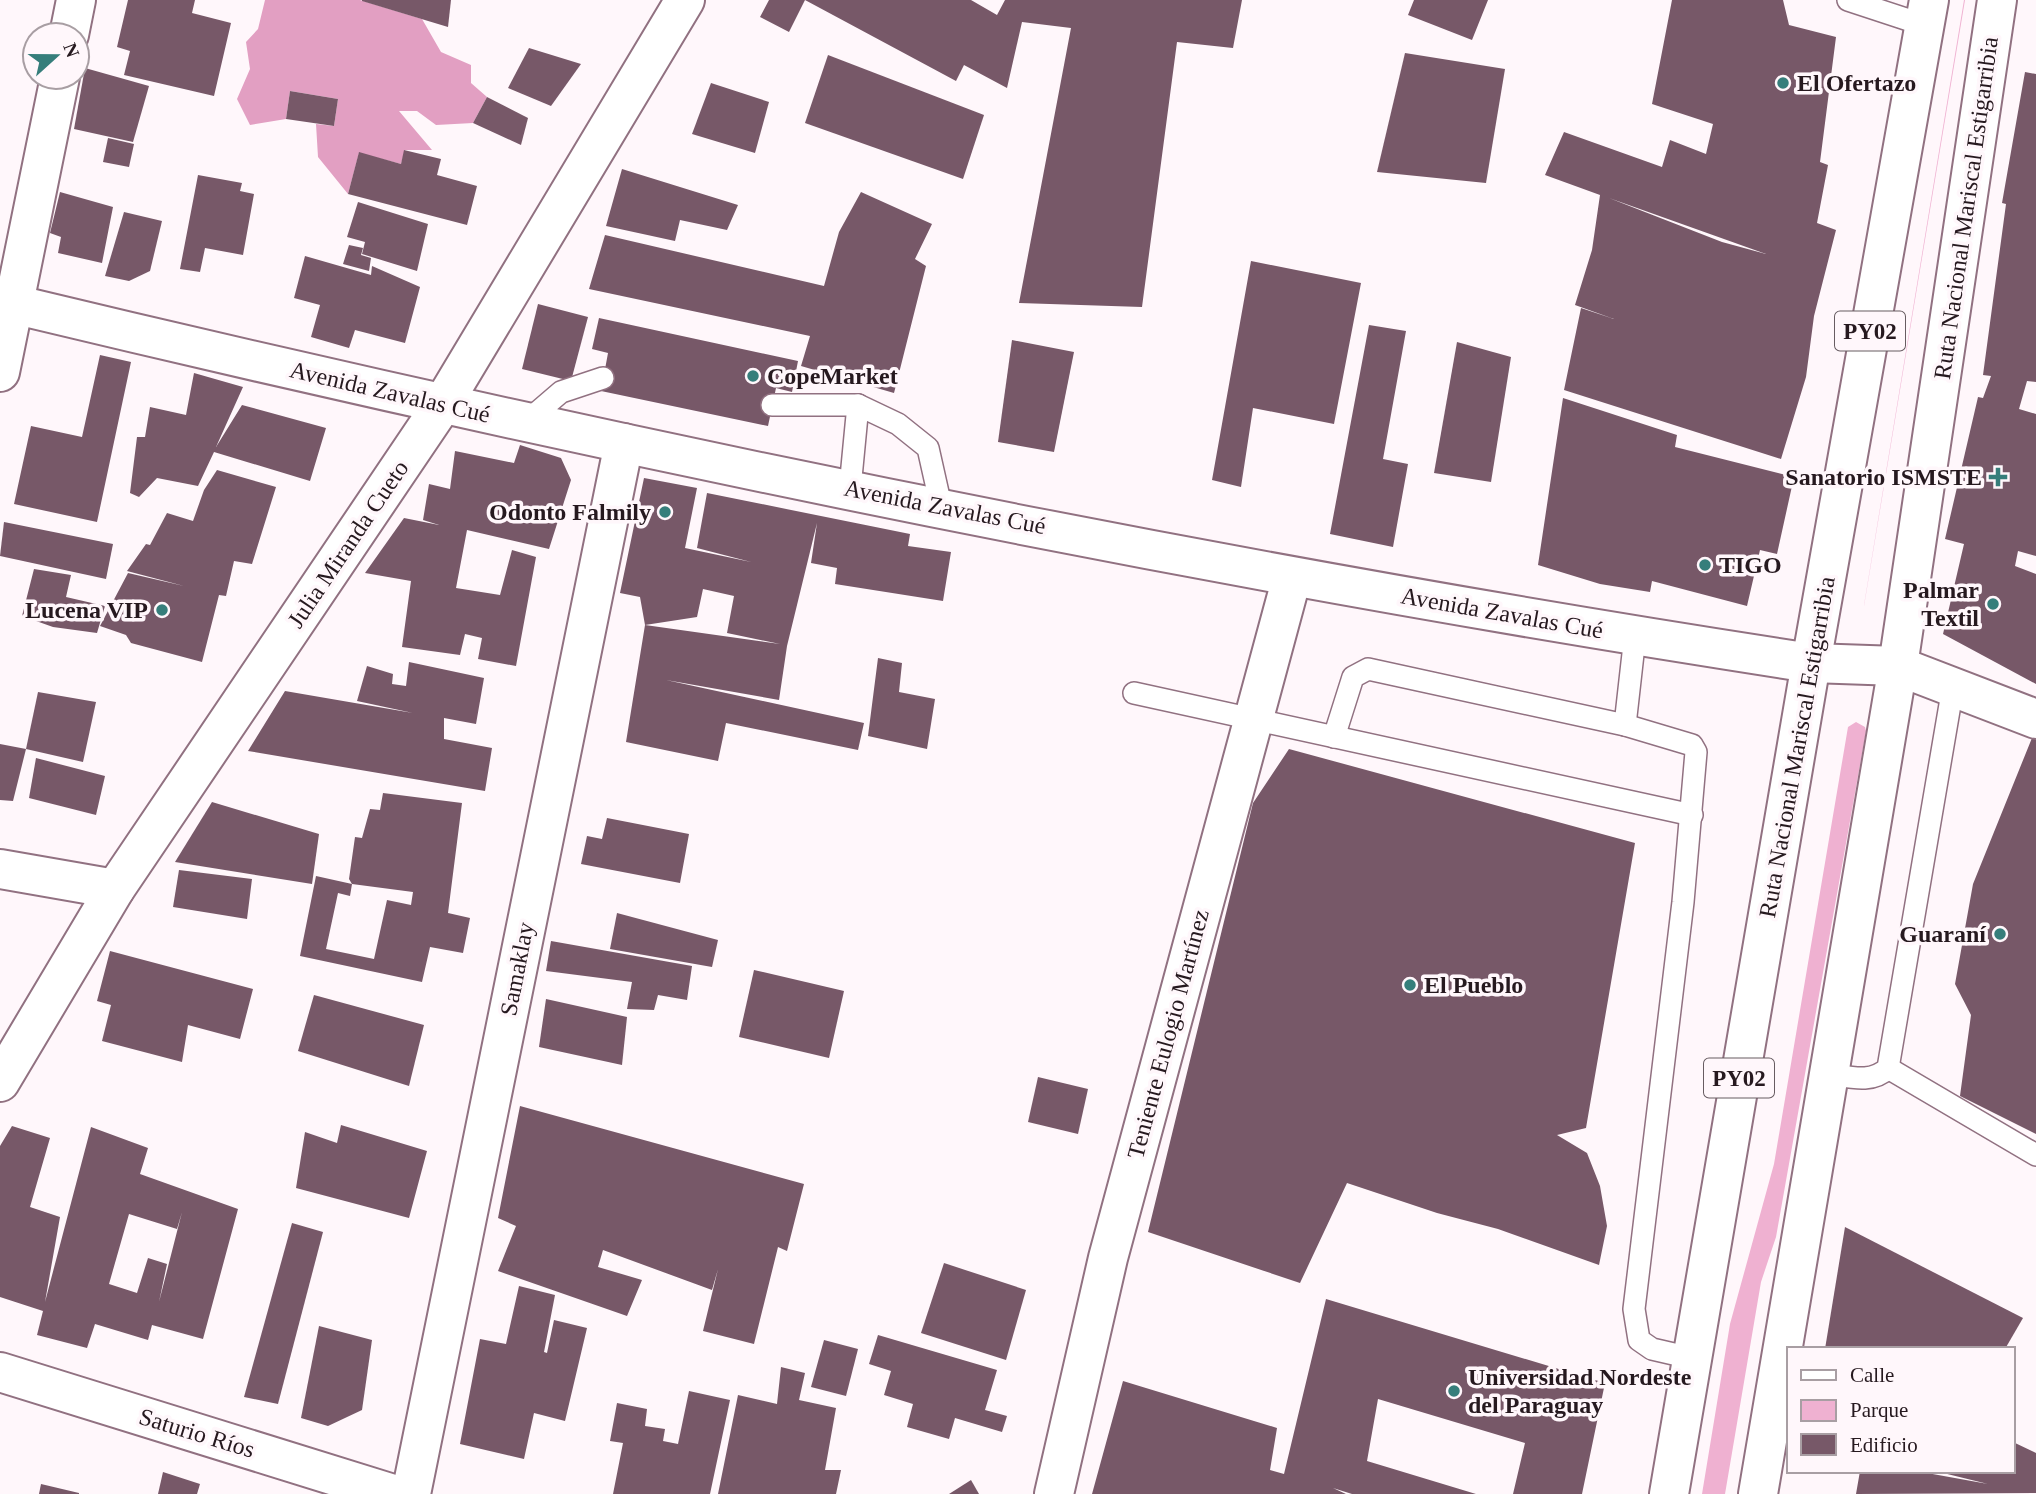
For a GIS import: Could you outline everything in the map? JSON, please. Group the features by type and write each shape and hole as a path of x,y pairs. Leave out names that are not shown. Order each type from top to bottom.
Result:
{"main road":[{"path":"72,21 76,0"},
{"name":"Julia Miranda Cueto","path":"0,1082 115,889 442,404 685,0"},
{"name":"Ruta Nacional Mariscal Estigarribia","path":"1758,1494 1898,666 1997,0"},
{"name":"Ruta Nacional Mariscal Estigarribia","path":"1669,1494 1926,12"},
{"path":"0,372 7,303 57,91"},
{"name":"Avenida Zavalas Cué","path":"7,303 442,404 624,443 1292,577 1635,636 1811,663 1898,666 2036,719"},
{"name":"Samaklay","path":"411,1494 624,443"},
{"name":"Teniente Eulogio Martínez","path":"1054,1494 1108,1258 1292,577"},
{"path":"0,869 115,889"},
{"name":"Saturio Ríos","path":"0,1372 393,1494"}],"lane":[{"path":"1848,0 1926,12"},
{"path":"526,422 561,392 603,378"},
{"path":"772,405 858,405 898,424 928,448 941,506"},
{"path":"850,488 858,405"},
{"path":"1625,725 1635,636"},
{"path":"1334,737 1353,677 1368,669 1625,725 1692,746 1697,759 1692,815 1634,1309 1639,1340 1652,1349 1691,1358"},
{"path":"1829,1074 1868,1079 1880,1076 1888,1068 1953,687"},
{"path":"1134,693 1692,815"},
{"path":"1888,1068 2036,1155"}],"green space":[{"path":"1965,0 1864,606 1864,605"},
{"path":"1856,722 1865,727 1866,731 1776,1237 1761,1282 1725,1494 1702,1494 1730,1324 1774,1164 1848,727"}],"shaded area":[{"path":"265,0 360,0 422,19 441,52 471,65 471,83 487,97 473,123 436,125 417,111 399,111 432,150 405,150 401,164 359,153 348,194 318,157 316,124 334,126 338,99 290,91 286,119 250,125 237,99 250,69 246,42 258,29"}],"building":[{"path":"128,0 195,0 192,13 231,23 214,96 124,75 130,51 117,47"},
{"path":"451,0 448,27 362,1"},
{"path":"769,0 805,0 789,32 760,17"},
{"path":"805,0 971,0 997,15 1005,0 1242,0 1233,48 1177,42 1142,307 1019,303 1071,28 1022,22 1007,88 964,65 956,81"},
{"path":"1414,0 1488,0 1472,40 1408,15"},
{"path":"1672,0 1783,0 1789,25 1836,37 1820,162 1828,165 1817,223 1836,230 1814,316 1806,377 1781,459 1564,390 1581,308 1614,319 1575,305 1592,250 1600,195 1545,175 1564,132 1662,167 1670,140 1706,154 1713,124 1652,104","holes":["1609,198 1766,254 1722,242"]},
{"path":"529,48 581,64 551,106 508,88"},
{"path":"1405,53 1505,69 1486,183 1377,172"},
{"path":"828,55 984,115 963,179 805,123"},
{"path":"91,70 149,86 133,142 74,129 81,91 91,91"},
{"path":"2025,72 2036,74 2036,382 2027,381 2019,409 2036,414 2036,556 2018,551 2015,566 2036,574 2036,684 1943,634 1964,544 1945,539 1978,397 1983,398 1991,376 1983,375 2006,204 2002,203"},
{"path":"711,83 769,102 755,153 692,134"},
{"path":"290,91 338,99 334,126 286,119"},
{"path":"487,97 528,118 521,145 473,123"},
{"path":"108,138 134,144 129,167 103,162"},
{"path":"404,150 441,159 437,175 477,186 467,225 348,194 359,152 401,164"},
{"path":"622,169 738,205 727,230 680,220 675,241 606,226"},
{"path":"198,175 242,183 240,191 254,194 243,255 205,248 200,272 180,269"},
{"path":"60,192 113,207 102,263 58,253 61,237 50,233"},
{"path":"861,192 932,224 915,259 926,266 894,393 801,366 810,336 589,289 605,235 824,286 839,232"},
{"path":"358,202 428,224 417,271 362,254 365,242 347,237"},
{"path":"124,212 162,221 150,271 129,281 105,276"},
{"path":"349,245 363,248 361,255 371,258 369,271 343,264"},
{"path":"305,256 371,275 372,266 420,287 405,343 355,330 349,348 311,337 320,305 294,298"},
{"path":"1251,261 1361,283 1334,424 1253,408 1241,487 1212,480"},
{"path":"538,304 588,317 571,381 522,369"},
{"path":"599,318 798,361 792,392 776,388 768,426 601,391 608,353 592,349"},
{"path":"1369,325 1406,331 1383,459 1408,464 1393,547 1330,534"},
{"path":"1012,340 1074,352 1054,452 998,442"},
{"path":"1457,342 1511,357 1491,482 1434,473"},
{"path":"100,355 131,362 97,522 14,504 31,426 82,437"},
{"path":"194,373 243,387 216,447 242,405 326,428 310,481 214,452 198,486 157,478 139,497 130,493 137,437 145,437 150,407 186,415"},
{"path":"1563,398 1677,435 1675,447 1794,477 1777,554 1760,550 1747,606 1652,581 1650,592 1600,584 1538,565"},
{"path":"520,445 561,458 571,480 549,549 467,530 456,588 500,595 512,550 536,557 516,666 478,659 482,638 465,634 460,655 402,647 411,581 365,573 404,518 439,525 423,520 429,484 450,489 455,451 514,463"},
{"path":"217,470 276,487 252,564 234,561 226,596 219,595 202,662 131,643 126,635 100,626 128,573 184,586 127,571 146,544 150,545 167,513 193,521 204,490"},
{"path":"644,478 697,488 685,548 751,562 697,548 707,493 910,534 908,546 951,552 943,601 835,584 837,568 811,563 817,523 787,646 779,700 666,680 864,723 858,750 726,723 718,761 626,742 645,625 640,597 620,593","holes":["703,589 734,596 727,633 780,644 645,625 697,617"]},
{"path":"4,522 113,544 106,579 0,556"},
{"path":"34,569 71,575 66,597 105,606 97,633 53,627 22,616"},
{"path":"878,658 902,663 899,692 935,699 927,749 868,736"},
{"path":"409,662 484,678 476,724 444,718 444,739 492,748 485,791 248,751 285,691 413,713 357,701 367,666 393,674 392,684 406,686"},
{"path":"38,692 96,702 83,762 26,749"},
{"name":"Guaraní","path":"2036,728 2036,1134 1960,1096 1971,1015 1955,984 1973,884"},
{"path":"0,744 26,749 13,801 0,800"},
{"name":"El Pueblo","path":"1289,749 1635,843 1586,1128 1557,1135 1587,1153 1600,1186 1607,1226 1599,1265 1498,1229 1437,1213 1347,1183 1300,1283 1148,1232 1253,803"},
{"path":"36,758 105,776 96,815 29,798"},
{"path":"383,793 462,803 448,913 470,918 463,953 430,947 422,982 300,956 316,876 352,884 349,879 355,837 362,838 370,809 380,810","holes":["352,884 413,892 411,905 387,900 374,959 326,949 338,893 350,896"]},
{"path":"212,802 319,834 312,884 175,862"},
{"path":"607,818 689,834 680,883 581,864 587,836 602,839"},
{"path":"179,870 252,879 247,919 173,907"},
{"path":"617,913 718,940 712,967 610,949"},
{"path":"551,941 692,966 687,1000 658,995 654,1010 627,1009 632,982 546,971"},
{"path":"110,951 253,989 240,1039 188,1025 182,1062 102,1041 111,1005 97,1001"},
{"path":"754,970 844,991 829,1058 739,1037"},
{"path":"314,995 424,1025 409,1086 298,1051"},
{"path":"546,999 627,1017 622,1065 539,1047"},
{"path":"1038,1077 1088,1089 1078,1134 1028,1122"},
{"path":"520,1106 804,1184 787,1251 778,1247 754,1344 703,1331 718,1269 712,1290 603,1250 598,1267 642,1280 627,1316 498,1271 516,1226 498,1218"},
{"path":"341,1125 427,1151 409,1218 296,1188 305,1132 337,1143"},
{"path":"12,1126 50,1138 30,1207 60,1217 45,1302 91,1127 148,1148 140,1174 238,1209 203,1339 152,1325 148,1340 95,1324 87,1348 37,1335 43,1311 0,1297 0,1146","holes":["182,1212 159,1302 167,1264 148,1258 137,1293 109,1284 129,1214 177,1229"]},
{"path":"292,1223 323,1232 278,1404 244,1397"},
{"path":"1845,1227 2023,1318 2006,1347 1825,1347"},
{"path":"944,1263 1026,1290 1006,1360 921,1333"},
{"path":"519,1286 555,1295 544,1352 547,1353 554,1320 587,1328 565,1421 534,1413 524,1459 460,1444 480,1339 506,1344"},
{"name":"Universidad Nordeste del Paraguay","path":"1326,1299 1605,1383 1582,1494 1513,1494 1525,1443 1378,1399 1367,1461 1476,1494 1352,1494 1333,1488 1346,1494 1092,1494 1123,1381 1277,1428 1270,1470 1284,1474"},
{"path":"319,1326 372,1340 362,1410 328,1426 301,1418"},
{"path":"878,1335 997,1370 985,1410 1007,1416 1002,1432 955,1418 949,1439 907,1427 913,1404 884,1395 891,1371 869,1364"},
{"path":"824,1340 858,1349 846,1396 811,1387"},
{"path":"781,1367 805,1373 799,1400 836,1408 825,1470 841,1470 836,1494 718,1494 738,1395 777,1404"},
{"path":"689,1391 730,1400 710,1494 613,1494 623,1443 610,1441 617,1403 647,1409 645,1426 665,1429 663,1441 678,1444"},
{"path":"2015,1443 2036,1453 2036,1493 1856,1494 1860,1473 1927,1473 1988,1484 1943,1473 2015,1473"},
{"path":"163,1472 200,1484 197,1494 158,1494"},
{"path":"971,1480 979,1494 949,1494"},
{"path":"41,1484 79,1493 79,1494 39,1494"}],"place":[{"name":"El Ofertazo","path":"1783,83"},
{"name":"CopeMarket","path":"753,376"},
{"name":"Sanatorio ISMSTE","path":"1998,477"},
{"name":"Odonto Falmily","path":"665,512"},
{"name":"TIGO","path":"1705,565"},
{"name":"Palmar Textil","path":"1993,604"},
{"name":"Lucena VIP","path":"162,610"},
{"name":"Guaraní","path":"2000,934"},
{"name":"El Pueblo","path":"1410,985"},
{"name":"Universidad Nordeste del Paraguay","path":"1454,1391"}]}
